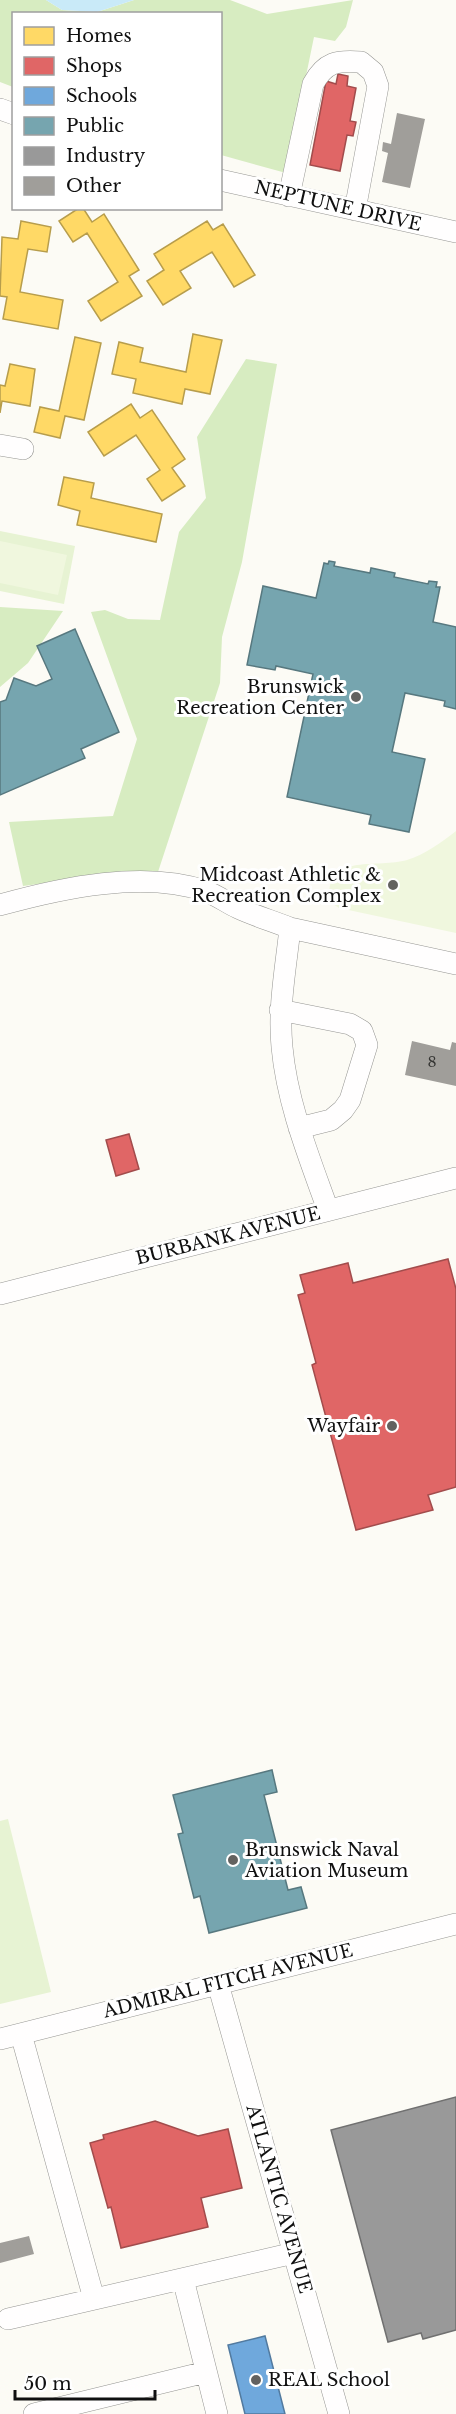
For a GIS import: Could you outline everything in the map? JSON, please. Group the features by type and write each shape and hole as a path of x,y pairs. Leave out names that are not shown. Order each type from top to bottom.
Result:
{"street":[{"path":"289,196 313,84 320,71 334,63 361,62 373,72 378,86 355,210"},
{"name":"NEPTUNE DRIVE","path":"222,180 456,232"},
{"path":"0,445 23,449"},
{"path":"0,905 41,894 115,884 176,884 207,892 239,909 290,928 456,964"},
{"path":"290,928 280,1010 282,1048 299,1128 328,1210"},
{"path":"280,1010 350,1023 362,1031 367,1045 350,1100 343,1110 331,1120 299,1128"},
{"name":"BURBANK AVENUE","path":"0,1294 456,1178"},
{"name":"ADMIRAL FITCH AVENUE","path":"0,2039 456,1924"},
{"name":"ATLANTIC AVENUE","path":"218,1984 339,2414"},
{"path":"21,2034 94,2299"},
{"path":"8,2319 294,2253"},
{"path":"183,2279 217,2414"},
{"path":"34,2414 206,2372"}],"green space":[{"path":"0,0 46,0 62,10 97,12 12,12 12,87 0,82"},
{"path":"134,0 230,0 267,14 353,0 346,27 335,41 314,37 286,173 222,155 222,12 97,12"},
{"path":"246,359 277,364 242,562 222,637 220,683 157,875 68,880 23,886 9,822 113,816 137,739 91,612 105,610 128,619 160,620 179,532 206,498 197,437"},
{"path":"0,531 75,546 64,604 0,591"},
{"path":"0,541 67,555 58,595 0,583"},
{"path":"0,607 63,611 28,663 0,687"},
{"name":"Midcoast Athletic & Recreation Complex","path":"456,831 456,933 339,908 330,902 330,886 335,876 343,869 413,858 439,844"},
{"path":"8,1819 51,1992 0,2004 0,1821"}],"water":[{"path":"46,0 134,0 97,12 62,10"}],"building: Homes":[{"path":"76,210 84,210 92,222 104,214 139,270 129,276 142,296 101,321 88,301 118,282 87,233 73,242 59,221"},
{"path":"21,221 51,227 47,252 28,249 20,292 63,300 58,329 3,319 7,297 0,296 2,237 18,239"},
{"path":"207,221 213,230 223,224 255,275 234,287 212,252 180,271 191,288 163,305 147,281 164,270 154,254"},
{"path":"193,334 222,340 210,394 185,389 182,404 133,393 136,379 112,374 119,342 143,348 140,362 186,372"},
{"path":"75,337 101,343 84,420 65,416 60,438 34,432 40,407 59,411"},
{"path":"10,364 35,369 30,406 2,401 0,413 0,385 5,386"},
{"path":"131,404 140,418 152,410 185,459 172,468 185,486 162,501 147,479 160,470 136,435 104,456 88,432"},
{"path":"64,477 94,483 91,498 162,514 156,542 77,525 80,511 58,505"}],"building: Shops":[{"path":"338,74 348,76 347,86 356,88 350,121 356,122 353,136 347,135 340,171 310,165 326,81 336,84"},
{"path":"129,1134 139,1169 116,1176 106,1140"},
{"name":"Wayfair","path":"448,1259 456,1289 456,1487 428,1495 433,1510 356,1530 312,1365 316,1363 298,1295 305,1293 300,1275 348,1263 353,1283"},
{"path":"155,2121 198,2136 228,2129 242,2188 201,2198 208,2227 121,2248 111,2207 108,2208 90,2143 104,2139 103,2135"}],"building: Schools":[{"name":"REAL School","path":"265,2336 285,2414 245,2414 228,2345"}],"building: Public":[{"name":"Brunswick Recreation Center","path":"329,561 335,562 334,566 370,573 371,568 395,573 394,577 428,584 429,581 437,582 436,587 440,587 433,622 456,627 456,709 444,706 445,701 405,693 392,752 425,759 409,832 369,824 371,815 287,797 313,674 276,666 275,670 247,665 263,586 316,598 324,563 328,564"},
{"path":"75,629 119,732 81,749 85,758 0,795 0,702 6,700 14,678 36,686 52,679 37,646"},
{"name":"Brunswick Naval Aviation Museum","path":"272,1770 277,1792 264,1795 288,1890 301,1887 307,1908 209,1933 200,1896 194,1898 178,1834 183,1833 173,1795"}],"building: Industry":[{"path":"456,2097 456,2330 423,2339 421,2333 388,2342 331,2130"}],"building: Other":[{"path":"397,113 425,119 410,188 382,182 388,153 382,151 383,142 391,144"},
{"path":"412,1041 450,1050 452,1042 456,1043 456,1086 405,1075"},
{"path":"29,2236 34,2254 0,2263 0,2243"}],"place":[{"name":"Brunswick Recreation Center","path":"356,697"},
{"name":"Midcoast Athletic & Recreation Complex","path":"393,885"},
{"name":"Wayfair","path":"392,1426"},
{"name":"Brunswick Naval Aviation Museum","path":"233,1860"},
{"name":"REAL School","path":"256,2380"}]}
